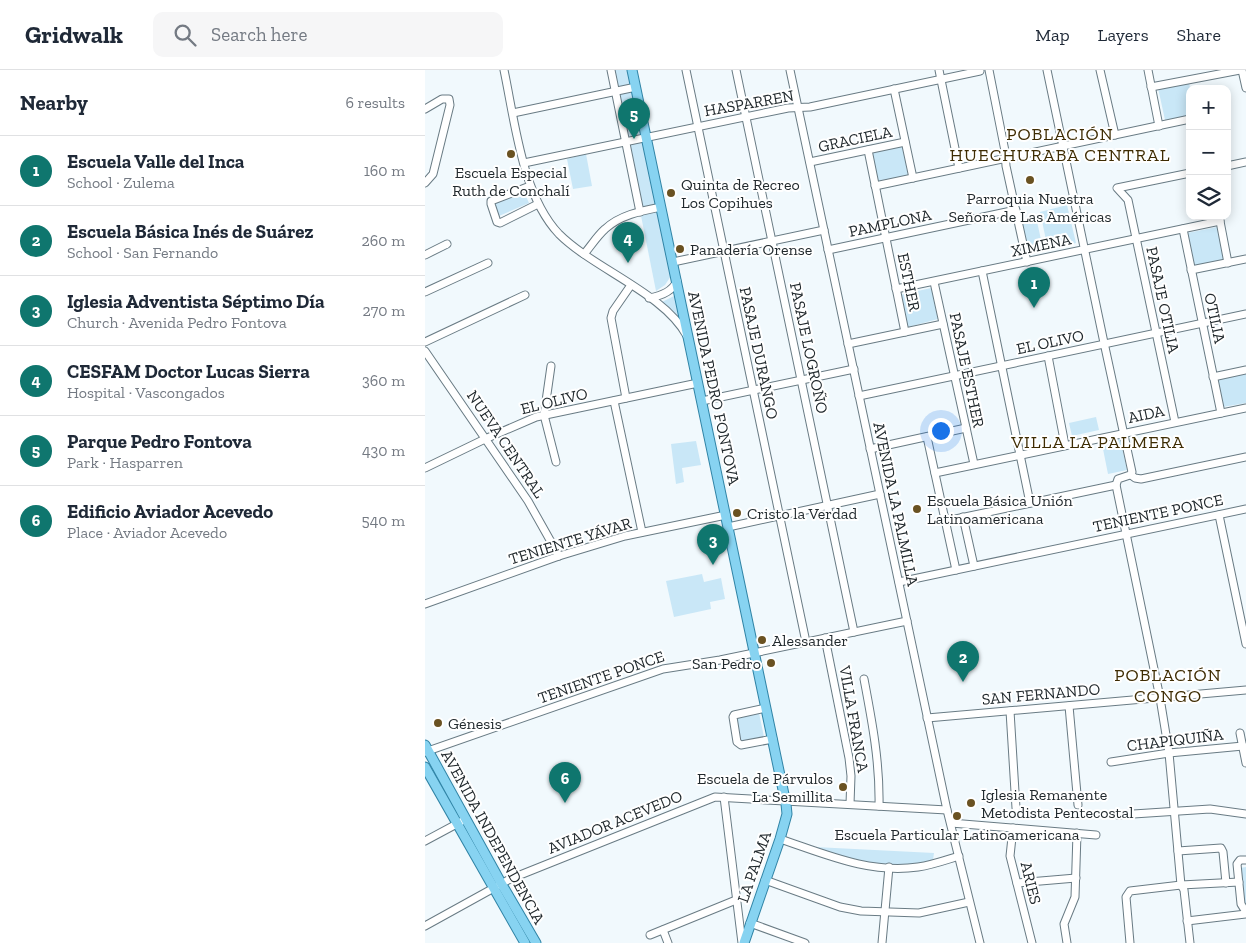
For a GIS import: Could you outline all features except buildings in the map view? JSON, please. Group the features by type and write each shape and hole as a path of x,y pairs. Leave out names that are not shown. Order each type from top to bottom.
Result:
{"main road":[{"name":"AVENIDA PEDRO FONTOVA","path":"632,70 785,800"},
{"name":"AVENIDA INDEPENDENCIA","path":"426,749 466,819 525,943"},
{"name":"AVENIDA INDEPENDENCIA","path":"425,767 457,824 536,943"},
{"name":"LA PALMA","path":"743,943 780,839 787,814 785,800"}],"street":[{"path":"504,70 524,163 530,186 538,204 559,234 584,254 631,285 671,315 689,340"},
{"path":"611,70 639,212"},
{"name":"PASAJE DURANGO","path":"686,70 806,642"},
{"name":"PASAJE LOGROÑO","path":"736,70 854,632"},
{"name":"AVENIDA LA PALMILLA","path":"790,70 947,810 980,943"},
{"path":"939,70 959,168"},
{"path":"989,70 1015,210 1027,262"},
{"path":"1047,70 1132,472 1131,475"},
{"path":"1100,70 1115,135"},
{"path":"1147,70 1159,126"},
{"path":"1151,87 1241,70 1246,88"},
{"name":"HASPARREN","path":"524,163 788,108 810,107 980,71"},
{"path":"1191,80 1192,85"},
{"path":"513,113 636,87"},
{"path":"894,89 913,178"},
{"path":"425,109 443,99 449,99 450,105 433,174 425,183"},
{"path":"875,186 1186,120"},
{"name":"GRACIELA","path":"810,162 905,142"},
{"name":"ESTHER","path":"868,150 905,332"},
{"path":"1231,165 1246,162"},
{"name":"PASAJE OTILIA","path":"1175,422 1128,200 1117,188 1186,174"},
{"path":"530,186 491,201 497,222 500,223 538,204"},
{"path":"584,254 604,230 615,222 639,212 661,207"},
{"name":"PAMPLONA","path":"828,250 1015,210"},
{"name":"XIMENA","path":"896,289 1183,229 1215,220"},
{"path":"1219,220 1228,263"},
{"name":"OTILIA","path":"1183,229 1221,413"},
{"name":"PAMPLONA","path":"673,262 824,230"},
{"path":"425,255 447,244"},
{"path":"1191,270 1246,259"},
{"path":"425,292 488,263"},
{"path":"982,271 1030,503"},
{"path":"649,298 662,296 677,281"},
{"name":"PASAJE ESTHER","path":"934,282 974,464"},
{"path":"626,398 611,322 613,312 631,285"},
{"path":"425,342 525,295"},
{"name":"EL OLIVO","path":"859,396 1246,314"},
{"path":"848,344 943,324"},
{"name":"NUEVA CENTRAL","path":"425,351 532,506 559,556"},
{"path":"1047,356 1065,445"},
{"path":"551,366 544,415 556,462"},
{"path":"702,400 853,369"},
{"path":"1213,377 1246,370"},
{"name":"EL OLIVO","path":"425,468 485,439 544,415 698,383"},
{"path":"614,401 641,532"},
{"name":"AIDA","path":"935,472 1246,408"},
{"path":"870,448 966,428"},
{"path":"927,436 956,570"},
{"path":"1190,943 1184,890 1181,885 1169,753 1160,698 1116,485 1119,478 1131,475 1141,479 1246,457"},
{"path":"946,521 1116,485"},
{"path":"728,527 880,494"},
{"name":"TENIENTE PONCE","path":"899,582 1246,509"},
{"name":"TENIENTE YÁVAR","path":"425,604 559,556 641,532 726,515"},
{"path":"1219,515 1246,644"},
{"path":"963,517 974,566"},
{"name":"TENIENTE PONCE","path":"426,749 663,669 755,653 907,621"},
{"name":"VILLA FRANCA","path":"825,638 849,758 851,776 850,804"},
{"path":"864,679 877,745 879,806"},
{"name":"SAN FERNANDO","path":"927,718 1246,690"},
{"path":"1069,706 1078,805"},
{"path":"766,708 734,715 737,742 741,745 773,739"},
{"path":"1010,711 1016,808"},
{"path":"1240,733 1246,763"},
{"name":"CHAPIQUIÑA","path":"1111,762 1169,753 1243,746"},
{"name":"AVIADOR ACEVEDO","path":"425,926 497,886 715,797 947,810"},
{"path":"724,797 743,943"},
{"path":"1118,815 1210,809 1246,814"},
{"path":"425,841 466,819"},
{"path":"951,823 1096,835"},
{"name":"ARIES","path":"1013,828 1010,852 1032,943"},
{"path":"1067,943 1064,920 1075,897 1077,833"},
{"path":"780,839 855,864 916,867 959,856"},
{"path":"1178,852 1221,848 1226,883"},
{"path":"1187,921 1246,913 1241,904 1237,864 1240,860 1246,860"},
{"path":"882,943 889,867"},
{"path":"1017,882 1076,878"},
{"path":"765,880 846,908 919,913 969,902"},
{"path":"1130,943 1126,900 1128,892 1181,885 1239,882"},
{"path":"650,935 736,900"},
{"path":"750,923 805,943"},
{"path":"663,930 668,943"}],"shaded area":[{"path":"612,70 629,70 671,276 665,285 656,291"},
{"path":"1189,81 1190,85 1186,85 1186,116 1165,120 1158,88"},
{"path":"902,144 908,176 877,182 871,150"},
{"path":"586,154 592,186 573,189 567,159"},
{"path":"524,192 529,203 499,216 493,203"},
{"path":"1067,205 1076,243 1048,249 1040,212"},
{"path":"1036,217 1043,249 1028,253 1021,220"},
{"path":"1217,227 1224,260 1195,267 1187,233"},
{"path":"931,288 938,319 908,327 900,295"},
{"path":"676,295 682,321 662,302"},
{"path":"1246,372 1246,403 1223,407 1217,378"},
{"path":"1096,417 1099,430 1072,436 1069,423"},
{"path":"1120,438 1127,470 1108,474 1102,444"},
{"path":"696,441 701,465 682,468 684,482 676,484 671,444"},
{"path":"702,574 704,582 721,578 725,599 710,602 711,609 674,617 666,581"},
{"path":"759,713 764,737 740,742 736,718"},
{"path":"812,847 934,853 933,860 910,865 866,863"},
{"path":"1246,867 1246,916 1245,916 1240,868"}],"place":[{"name":"Parque Pedro Fontova","path":"634,139"},
{"name":"Escuela Especial Ruth de Conchalí","path":"511,154"},
{"name":"Parroquia Nuestra Señora de Las Américas","path":"1030,180"},
{"name":"Quinta de Recreo Los Copihues","path":"671,193"},
{"name":"Panadería Orense","path":"680,249"},
{"name":"CESFAM Doctor Lucas Sierra","path":"628,263"},
{"name":"Escuela Valle del Inca","path":"1034,308"},
{"name":"Escuela Básica Unión Latinoamericana","path":"917,509"},
{"name":"Cristo la Verdad","path":"737,513"},
{"name":"Iglesia Adventista Séptimo Día","path":"713,565"},
{"name":"Alessander","path":"762,640"},
{"name":"San Pedro","path":"771,663"},
{"name":"Escuela Básica Inés de Suárez","path":"963,682"},
{"name":"Génesis","path":"438,723"},
{"name":"Escuela de Párvulos La Semillita","path":"843,787"},
{"name":"Edificio Aviador Acevedo","path":"565,803"},
{"name":"Iglesia Remanente Metodista Pentecostal","path":"971,803"},
{"name":"Escuela Particular Latinoamericana","path":"957,816"}],"district":[{"name":"POBLACIÓN HUECHURABA CENTRAL","path":"1060,144"},
{"name":"VILLA LA PALMERA","path":"1098,442"},
{"name":"POBLACIÓN CONGO","path":"1168,685"}]}
